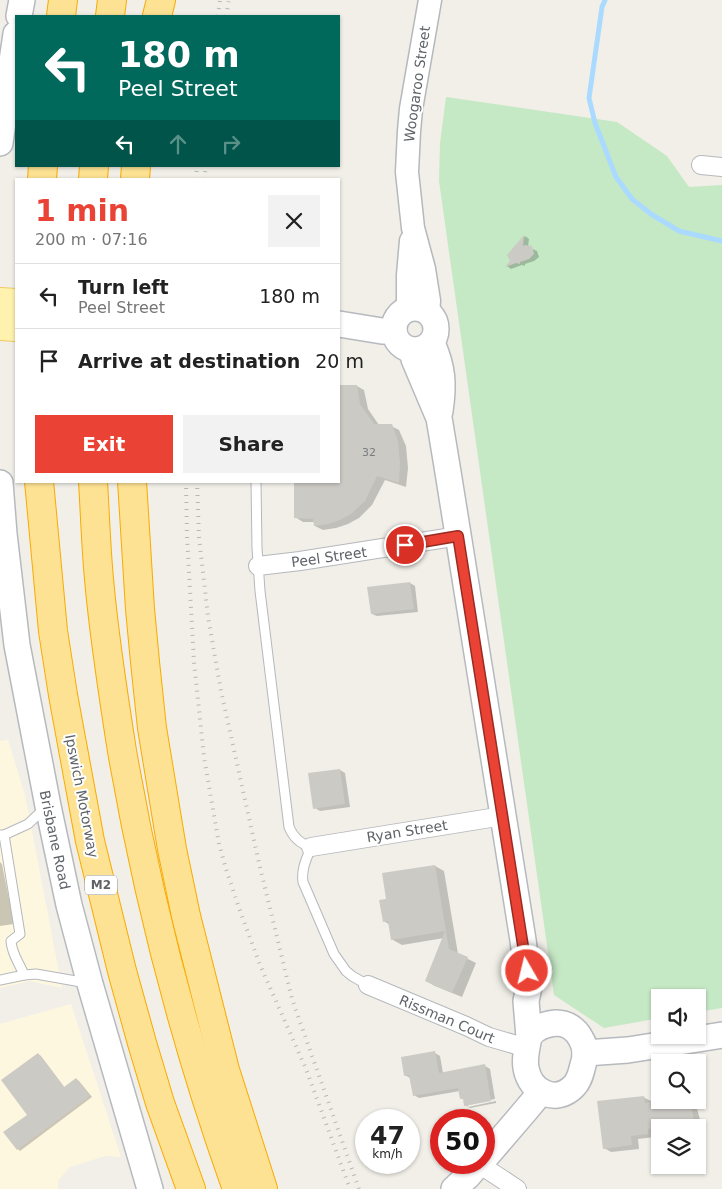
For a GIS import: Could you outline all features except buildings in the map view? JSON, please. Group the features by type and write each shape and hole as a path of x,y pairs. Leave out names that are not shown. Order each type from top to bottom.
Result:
{"highway":[{"path":"61,15 63,0"},
{"path":"110,15 112,0"},
{"path":"158,15 161,0"},
{"name":"Ipswich Motorway","path":"39,483 54,632 65,705 90,841 142,1043 160,1103 191,1189"},
{"path":"93,483 99,580 107,654 141,854 180,1012 237,1189"},
{"path":"132,483 140,609 152,728 172,849 186,916 225,1070 263,1189"}],"main road":[{"path":"20,15 22,0"},
{"path":"0,143 15,41"},
{"path":"0,302 15,303"},
{"path":"418,310 433,317 437,330 435,337 422,347 405,348 396,338 394,331 394,324 402,312 418,310"},
{"path":"340,324 382,331 394,331"},
{"path":"0,326 15,326"},
{"path":"422,347 438,359 443,387 439,418 530,987 526,1001 528,1043"},
{"name":"Brisbane Road","path":"0,484 4,534 5,585 48,806 69,904 90,984 150,1189"},
{"path":"530,987 540,998 556,1023"},
{"path":"556,1023 566,1025 574,1030 581,1039 586,1054 578,1080 572,1088 561,1093 547,1094 540,1092 532,1084 527,1074 525,1063 528,1043 531,1034 538,1028 546,1025 556,1023"},
{"path":"586,1054 628,1050 722,1035"},
{"path":"495,1146 540,1092"},
{"path":"454,1189 470,1174"}],"street":[{"name":"Woogaroo Street","path":"418,310 408,275 413,228 407,172 408,131 430,0"},
{"path":"701,165 722,167"},
{"name":"Peel Street","path":"258,566 310,560 458,536"},
{"name":"Ryan Street","path":"311,846 504,816"},
{"name":"Rissman Court","path":"368,985 490,1037 528,1043"},
{"path":"495,1172 517,1189"}],"lane":[{"path":"256,483 258,566 289,827 291,833 297,839 311,846 303,869 303,882 331,949 346,971 368,985"},
{"path":"24,975 12,952 11,941 20,934 2,835 28,824 48,806"},
{"path":"0,980 36,974 90,984"}],"shaded area":[{"path":"8,740 25,795 62,988 30,981 0,988 0,741"},
{"path":"71,1004 121,1157 105,1156 70,1167 58,1181 58,1189 0,1189 0,1024"}],"green space":[{"path":"446,97 617,122 667,156 689,187 722,185 722,1008 706,1011 706,989 651,989 651,1020 604,1028 554,995 439,181 440,143"}],"waterway":[{"path":"605,0 602,7 589,98 595,123 616,177 632,199 651,214 679,231 722,241"}],"railway":[{"path":"218,15 220,0"},
{"path":"226,15 229,0"},
{"path":"196,178 197,167"},
{"path":"204,178 206,167"},
{"path":"186,483 194,662 204,757 219,844 239,908 260,965 306,1069 350,1189"},
{"path":"197,483 199,537 208,617 221,691 259,863 292,999 359,1189"}],"route":[{"path":"405,545 458,536 504,816 527,971"}]}
